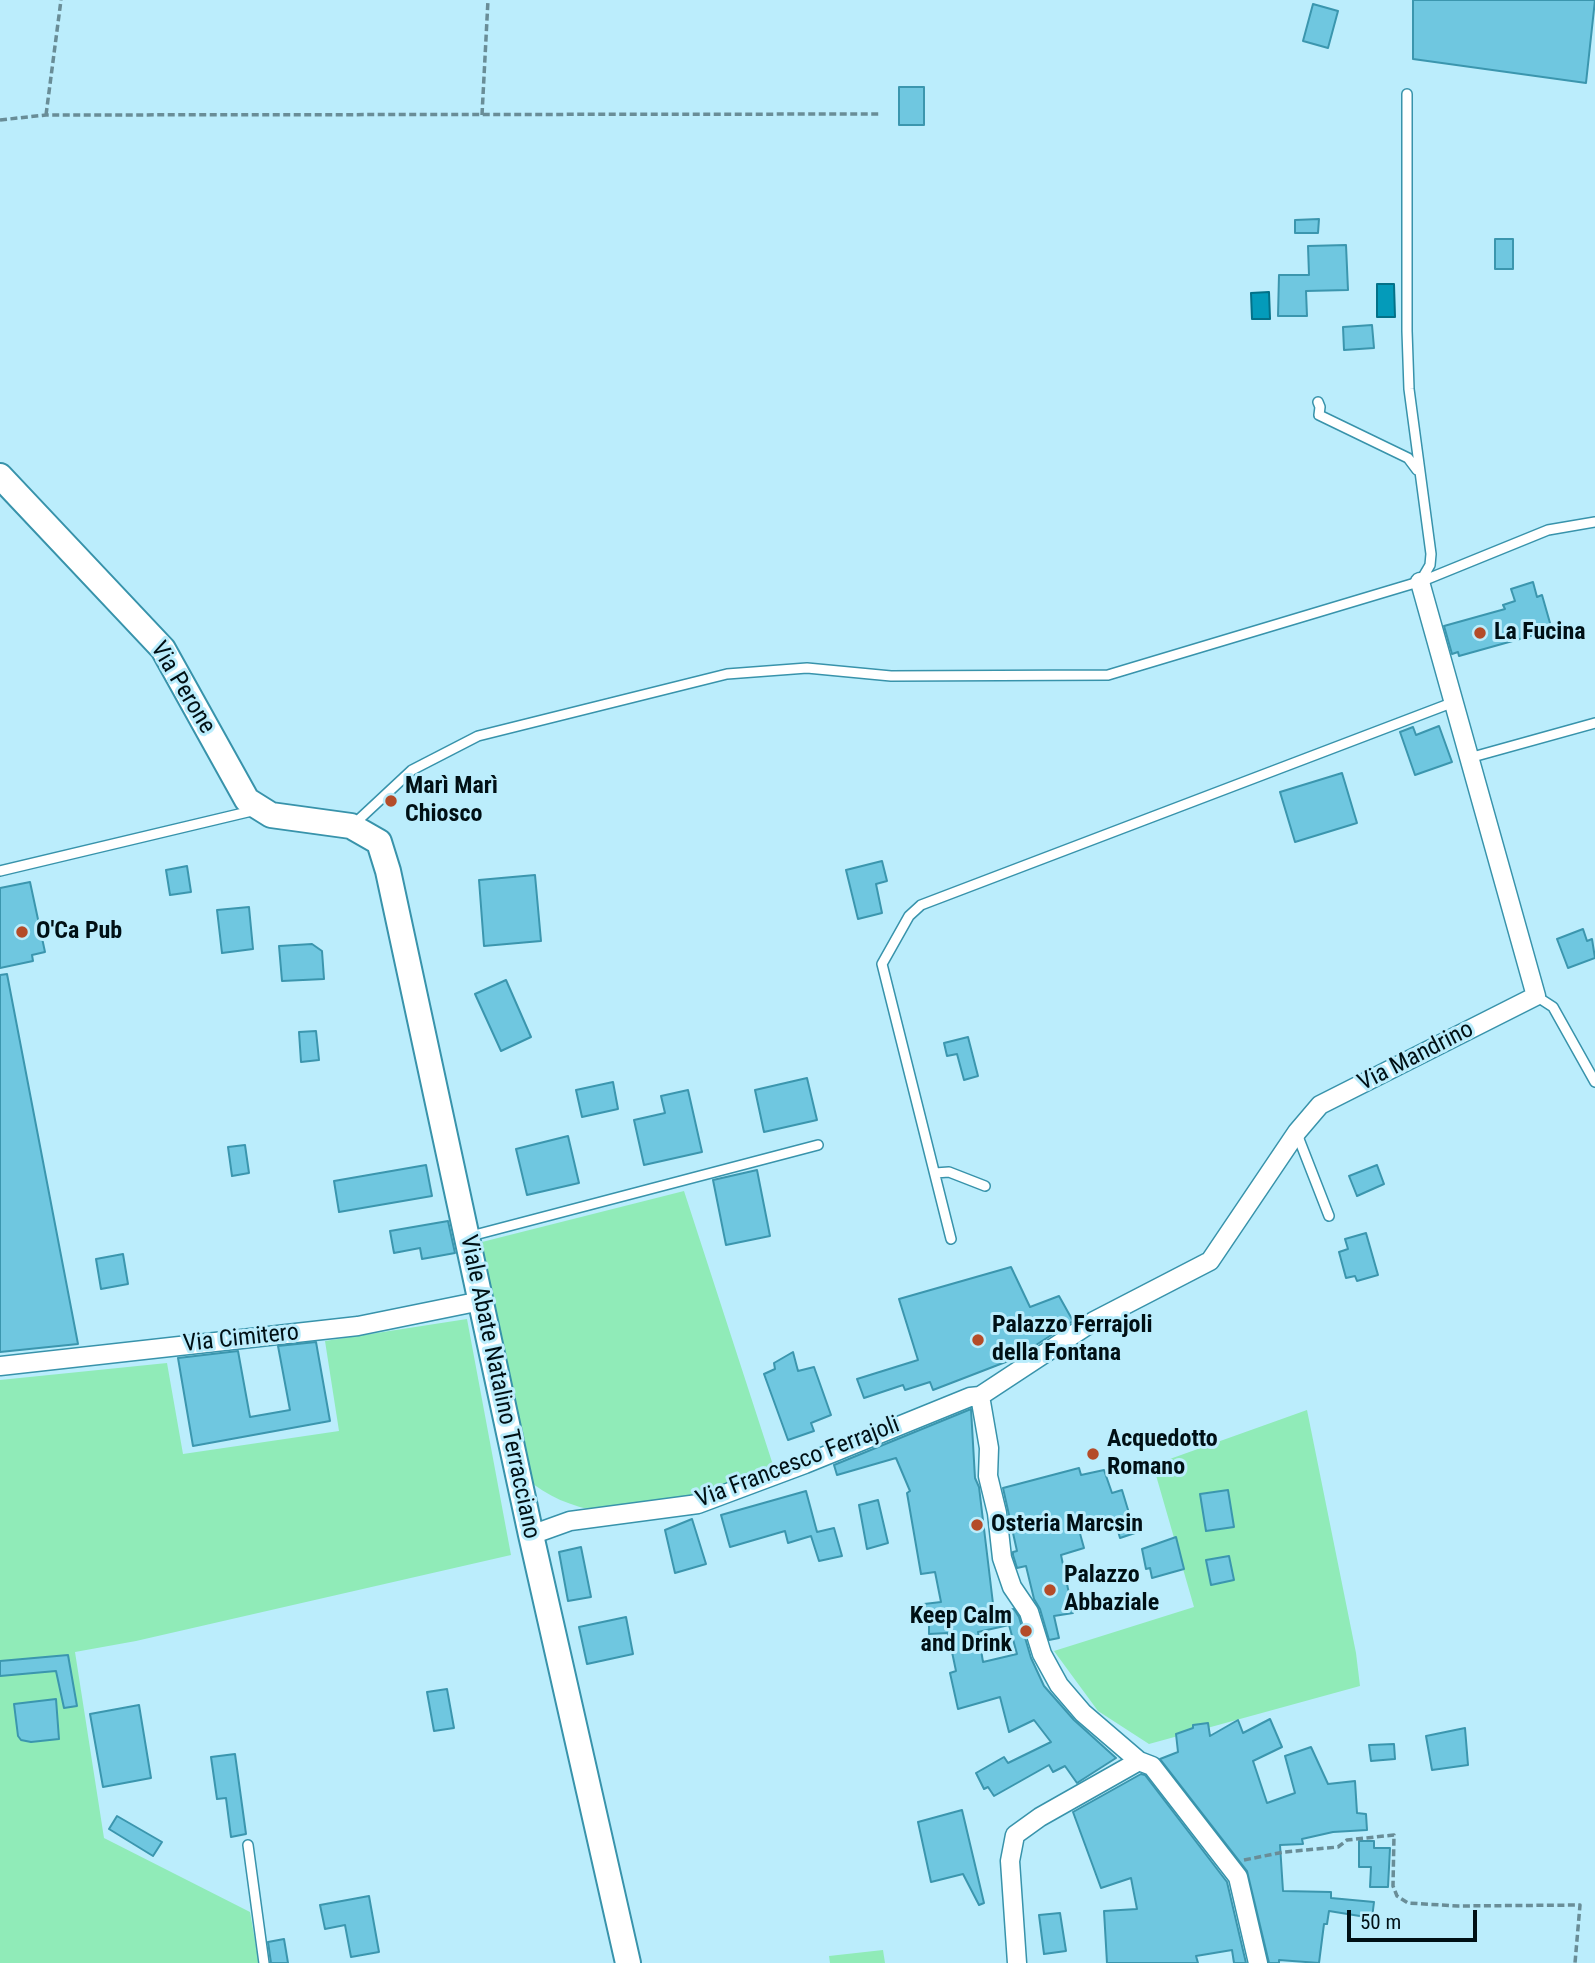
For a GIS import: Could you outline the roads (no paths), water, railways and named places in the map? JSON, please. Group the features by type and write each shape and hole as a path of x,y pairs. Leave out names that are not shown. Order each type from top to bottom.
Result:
{"street":[{"name":"Via Perone","path":"0,476 163,649 247,800 261,809"},
{"path":"1420,582 1536,996"},
{"path":"261,809 271,815 351,826"},
{"name":"Viale Abate Natalino Terracciano","path":"351,826 379,842 388,871 531,1535 628,1963"},
{"name":"Via Mandrino","path":"980,1396 1094,1321 1210,1261 1297,1132 1320,1105 1536,996"},
{"name":"Via Cimitero","path":"0,1366 358,1326 481,1301"},
{"path":"980,1396 989,1448 988,1476 997,1513 1002,1558 1012,1587 1030,1612 1042,1654 1059,1685 1083,1713 1139,1760 1152,1766 1238,1877 1258,1963"},
{"name":"Via Francesco Ferrajoli","path":"531,1535 570,1521 698,1504 959,1401 980,1396"},
{"path":"1017,1963 1010,1861 1015,1835 1040,1817 1139,1760"}],"lane":[{"path":"1408,94 1409,389 1431,554 1430,565 1420,582"},
{"path":"1318,402 1321,407 1320,415 1408,458 1418,471"},
{"path":"351,826 412,770 478,736 727,674 807,668 891,676 1108,676 1420,582 1548,530 1595,522"},
{"path":"951,1239 882,964 909,916 921,905 1454,702"},
{"path":"1469,758 1595,723"},
{"path":"0,872 261,809"},
{"path":"1536,996 1553,1007 1595,1082"},
{"path":"1297,1132 1329,1216"},
{"path":"467,1237 818,1145"},
{"path":"935,1174 949,1172 985,1186"},
{"path":"248,1845 264,1963"}],"water":[{"path":"1377,284 1394,284 1395,317 1377,317"},
{"path":"1269,292 1270,319 1252,319 1251,293"}],"place":[{"name":"La Fucina","path":"1480,633"},
{"name":"Marì Marì Chiosco","path":"391,801"},
{"name":"O'Ca Pub","path":"22,932"},
{"name":"Palazzo Ferrajoli della Fontana","path":"978,1340"},
{"name":"Acquedotto Romano","path":"1093,1454"},
{"name":"Osteria Marcsin","path":"977,1525"},
{"name":"Palazzo Abbaziale","path":"1050,1590"},
{"name":"Keep Calm and Drink","path":"1026,1631"}]}
